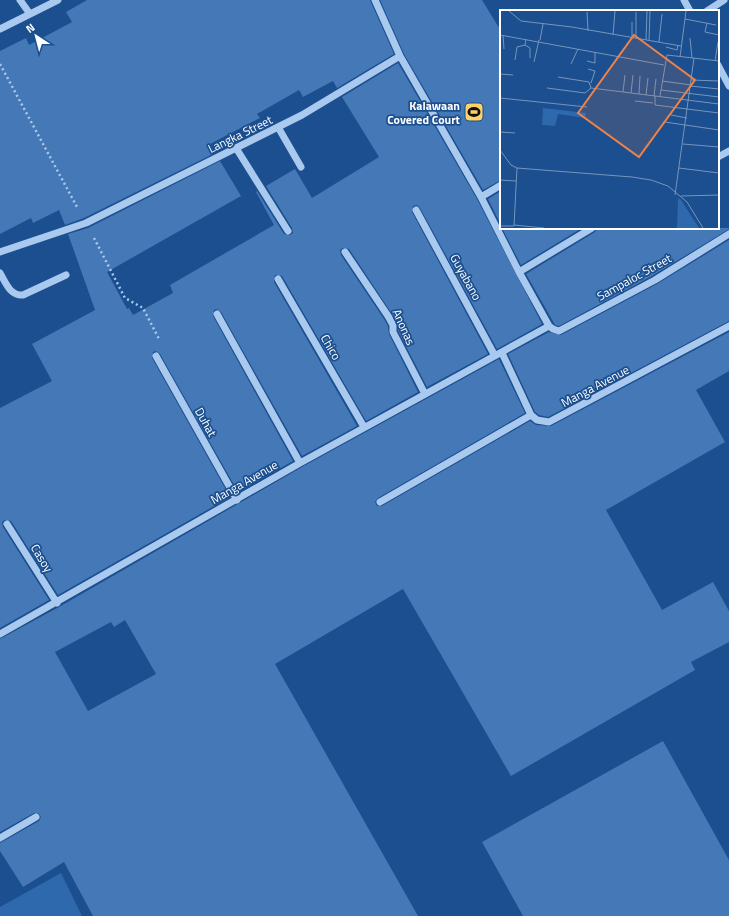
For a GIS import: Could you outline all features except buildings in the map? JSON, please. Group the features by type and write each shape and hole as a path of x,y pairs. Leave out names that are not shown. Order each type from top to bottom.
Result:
{"street":[{"path":"20,0 30,14"},
{"path":"0,29 58,0"},
{"path":"375,0 400,56 481,196 519,272 549,326"},
{"path":"684,0 689,10"},
{"path":"709,10 724,0"},
{"name":"Langka Street","path":"0,252 86,223 302,115 400,56"},
{"path":"719,67 729,86"},
{"path":"722,73 729,70"},
{"path":"278,127 300,167"},
{"path":"236,148 288,231"},
{"path":"719,156 729,151"},
{"path":"481,196 500,186"},
{"name":"Guyabano","path":"416,210 499,355"},
{"path":"519,272 590,229"},
{"name":"Sampaloc Street","path":"549,326 559,331 655,280 729,234"},
{"name":"Anonas","path":"345,252 388,316 393,325 393,332 425,394"},
{"path":"0,273 11,292 17,295 23,295 66,275"},
{"name":"Chico","path":"278,279 364,427"},
{"path":"217,314 300,463"},
{"name":"Manga Avenue","path":"0,634 57,603 364,427 499,355 549,326"},
{"name":"Manga Avenue","path":"531,415 543,422 554,421 729,326"},
{"path":"380,502 531,415 499,355"},
{"name":"Duhat","path":"156,356 237,500"},
{"name":"Casoy","path":"8,524 57,603"},
{"path":"0,838 36,817"}],"path":[{"path":"0,64 125,298 143,308 160,342"}],"shaded area":[{"path":"61,873 82,916 0,916 0,907"}],"place":[{"name":"Kalawaan Covered Court","path":"474,112"}]}
